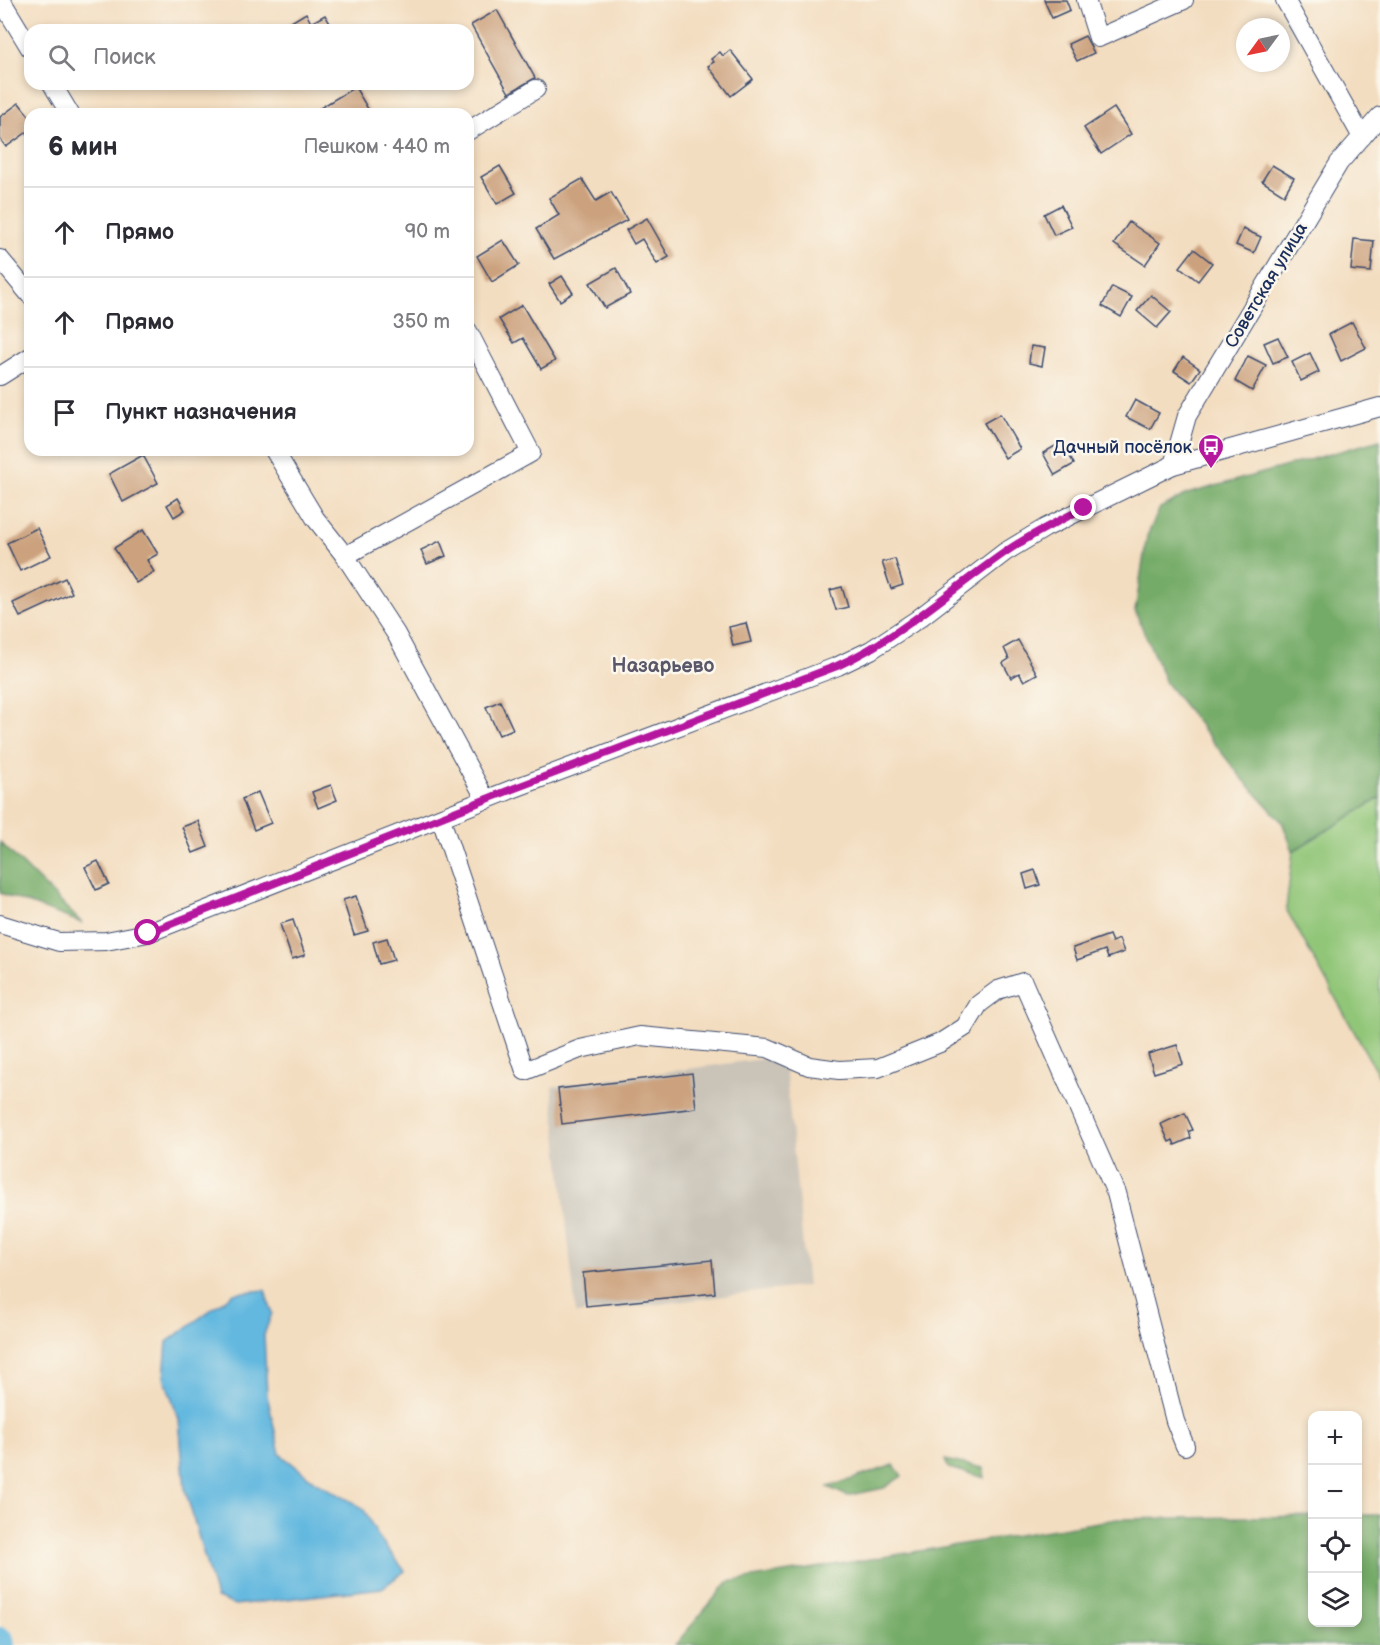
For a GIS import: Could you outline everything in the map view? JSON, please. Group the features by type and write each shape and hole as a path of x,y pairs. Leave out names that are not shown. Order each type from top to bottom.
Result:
{"street":[{"path":"1,0 24,38"},
{"path":"1086,0 1098,38 1184,0"},
{"path":"1285,0 1362,137"},
{"path":"474,127 537,89"},
{"path":"56,90 66,108"},
{"name":"Советская улица","path":"1173,465 1187,416 1339,164 1380,116"},
{"path":"0,259 24,288"},
{"path":"345,556 531,453 474,343"},
{"path":"0,376 24,361"},
{"path":"0,924 59,942 106,941 148,933 486,800 837,666 871,650 918,619 1005,552 1045,528 1173,465 1380,407"},
{"path":"278,456 315,518 345,556 396,634 486,800"},
{"path":"441,819 525,1071 580,1049 639,1036 768,1048 809,1066 839,1070 878,1068 940,1043 965,1027 979,1004 998,990 1023,982 1116,1193 1175,1421 1185,1446"}],"shaded area":[{"path":"784,1056 807,1286 576,1314 552,1087"}],"green space":[{"path":"1380,440 1380,798 1293,851 1282,822 1241,777 1166,683 1135,611 1147,536 1160,508 1187,494"},
{"path":"1380,798 1380,1078 1286,909 1293,851"},
{"path":"0,842 82,923 0,893"},
{"path":"945,1460 983,1468 985,1478 948,1468"},
{"path":"894,1465 902,1476 884,1488 847,1496 828,1487"},
{"path":"1362,1515 1380,1515 1380,1645 675,1645 728,1582 1117,1519 1308,1516 1308,1627 1362,1627"}],"water":[{"path":"265,1290 272,1313 264,1335 267,1395 280,1454 316,1482 363,1508 378,1536 405,1571 382,1588 235,1605 216,1598 185,1489 179,1420 164,1377 167,1342 234,1293"}],"building":[{"path":"1044,0 1066,0 1070,10 1052,18"},
{"path":"497,10 535,78 509,93 474,30 473,24"},
{"path":"306,13 311,23 325,15 330,24 288,24"},
{"path":"1085,36 1094,53 1077,61 1068,44"},
{"path":"730,50 753,79 731,96 708,66 714,62 711,59 720,52 723,56"},
{"path":"350,90 357,90 367,108 320,108"},
{"path":"19,103 24,109 24,134 6,147 0,139 0,117"},
{"path":"1114,108 1131,134 1101,154 1084,128"},
{"path":"1272,165 1294,178 1284,195 1262,181"},
{"path":"500,166 516,193 497,204 481,177"},
{"path":"582,179 596,201 611,192 627,220 554,259 536,229 559,215 549,198"},
{"path":"1061,205 1072,227 1054,235 1044,214"},
{"path":"647,218 669,257 657,264 642,239 634,244 626,230"},
{"path":"1129,222 1160,243 1145,265 1114,244"},
{"path":"1243,229 1261,237 1254,253 1236,245"},
{"path":"1354,239 1374,241 1371,272 1351,270"},
{"path":"503,240 519,265 492,282 477,256"},
{"path":"1194,249 1212,263 1198,281 1180,267"},
{"path":"616,268 630,294 605,308 590,283"},
{"path":"562,276 573,293 560,301 549,284"},
{"path":"1112,287 1132,297 1121,317 1102,306"},
{"path":"1151,295 1171,312 1157,328 1137,311"},
{"path":"522,305 555,361 541,369 523,338 514,343 499,319"},
{"path":"1352,322 1366,348 1341,361 1329,334"},
{"path":"1278,337 1288,357 1273,363 1264,343"},
{"path":"1031,346 1045,348 1042,366 1029,363"},
{"path":"1310,353 1319,372 1301,381 1292,362"},
{"path":"1248,356 1266,365 1252,391 1235,381"},
{"path":"1183,357 1200,369 1191,382 1174,371"},
{"path":"1135,400 1159,413 1150,429 1126,417"},
{"path":"1000,414 1020,449 1005,458 984,423"},
{"path":"1062,442 1074,464 1055,475 1043,453"},
{"path":"144,456 158,483 123,502 109,474"},
{"path":"178,498 185,510 174,517 167,505"},
{"path":"37,528 51,556 20,571 7,543"},
{"path":"143,530 158,554 147,560 154,572 136,583 114,548"},
{"path":"440,541 446,556 427,564 421,550"},
{"path":"895,559 903,585 891,589 882,562"},
{"path":"65,578 72,593 20,617 13,603"},
{"path":"842,587 848,607 836,610 830,590"},
{"path":"746,623 751,642 733,646 729,627"},
{"path":"1018,640 1037,674 1024,681 1019,673 1011,678 1003,663 1009,659 1004,648"},
{"path":"500,701 513,729 499,735 486,707"},
{"path":"331,785 337,800 318,808 312,792"},
{"path":"258,792 271,823 254,830 242,799"},
{"path":"198,821 208,847 193,853 182,827"},
{"path":"98,861 109,884 96,890 85,867"},
{"path":"1035,870 1040,885 1027,889 1023,874"},
{"path":"356,896 368,931 354,935 343,900"},
{"path":"293,920 305,955 292,959 280,924"},
{"path":"1109,935 1112,942 1119,939 1124,952 1108,958 1105,950 1077,960 1073,948"},
{"path":"387,938 394,960 379,964 373,942"},
{"path":"1177,1045 1183,1064 1154,1073 1148,1054"},
{"path":"692,1073 696,1108 562,1124 558,1089"},
{"path":"1185,1113 1193,1130 1189,1131 1191,1138 1175,1145 1173,1140 1169,1142 1161,1124"},
{"path":"712,1260 715,1293 586,1306 583,1273"}],"waterway":[{"path":"0,1641 1,1645"}],"place":[{"name":"Дачный посёлок","path":"1211,470"}],"district":[{"name":"Назарьево","path":"663,665"}],"route":[{"path":"148,933 515,788 837,666 871,650 918,619 1005,552 1084,508"}]}
